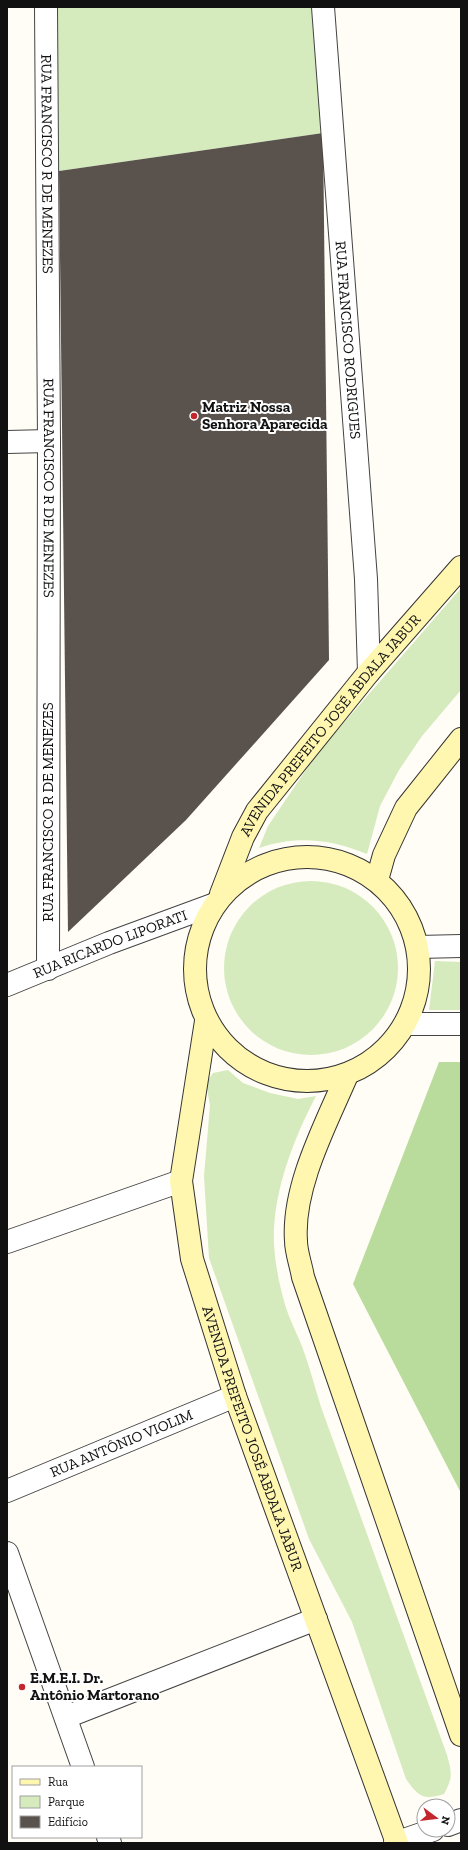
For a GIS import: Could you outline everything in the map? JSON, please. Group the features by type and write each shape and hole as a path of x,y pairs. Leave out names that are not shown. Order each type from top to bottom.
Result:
{"street":[{"name":"RUA FRANCISCO R DE MENEZES","path":"46,7 49,441 48,969"},
{"name":"RUA FRANCISCO RODRIGUES","path":"323,7 366,580 369,672"},
{"path":"7,442 49,441"},
{"name":"AVENIDA PREFEITO JOSÉ ABDALA JABUR","path":"396,1843 235,1396 192,1258 181,1181 206,1021 194,982 195,955 202,928 218,900 243,837 257,811 369,672 461,567"},
{"path":"377,880 384,855 406,808 461,739"},
{"path":"206,1021 225,1048 252,1068 282,1080 315,1082 347,1075 381,1055 406,1024 418,986 418,947 404,910 377,880 348,863 313,855 279,859 247,873 218,900"},
{"name":"RUA RICARDO LIPORATI","path":"7,985 218,900"},
{"path":"418,947 461,946"},
{"path":"406,1024 461,1024"},
{"path":"347,1075 308,1168 298,1206 296,1241 303,1277 461,1735"},
{"path":"7,1242 181,1181"},
{"name":"RUA ANTÔNIO VIOLIM","path":"7,1491 235,1396"},
{"path":"7,1553 83,1766"},
{"path":"66,1717 316,1619"},
{"path":"396,1843 416,1836"}],"green space":[{"path":"57,7 312,7 323,133 59,171"},
{"path":"461,588 461,690 422,736 399,770 380,806 367,854 340,845 313,840 286,841 259,848 268,826 316,755"},
{"path":"311,881 328,883 344,888 366,901 378,913 387,927 394,943 398,968 396,985 391,1001 378,1023 366,1035 352,1044 336,1051 311,1055 294,1053 278,1048 256,1035 244,1023 235,1009 228,993 224,968 226,951 231,935 244,913 256,901 270,892 286,885"},
{"path":"435,961 461,962 461,1010 429,1010"},
{"path":"439,1062 461,1062 461,1493 353,1284"},
{"path":"228,1070 243,1083 270,1093 298,1099 316,1096 299,1131 280,1187 274,1225 275,1258 282,1294 288,1313 303,1349 321,1407 447,1755 451,1775 444,1794 431,1797 422,1796 414,1790 406,1779 352,1622 309,1539 209,1258 204,1176 210,1105 206,1083 213,1073"}],"building":[{"name":"Matriz Nossa Senhora Aparecida","path":"323,133 329,660 186,820 68,932 59,171"}],"place":[{"name":"Matriz Nossa Senhora Aparecida","path":"194,416"},
{"name":"E.M.E.I. Dr. Antônio Martorano","path":"22,1687"}]}
